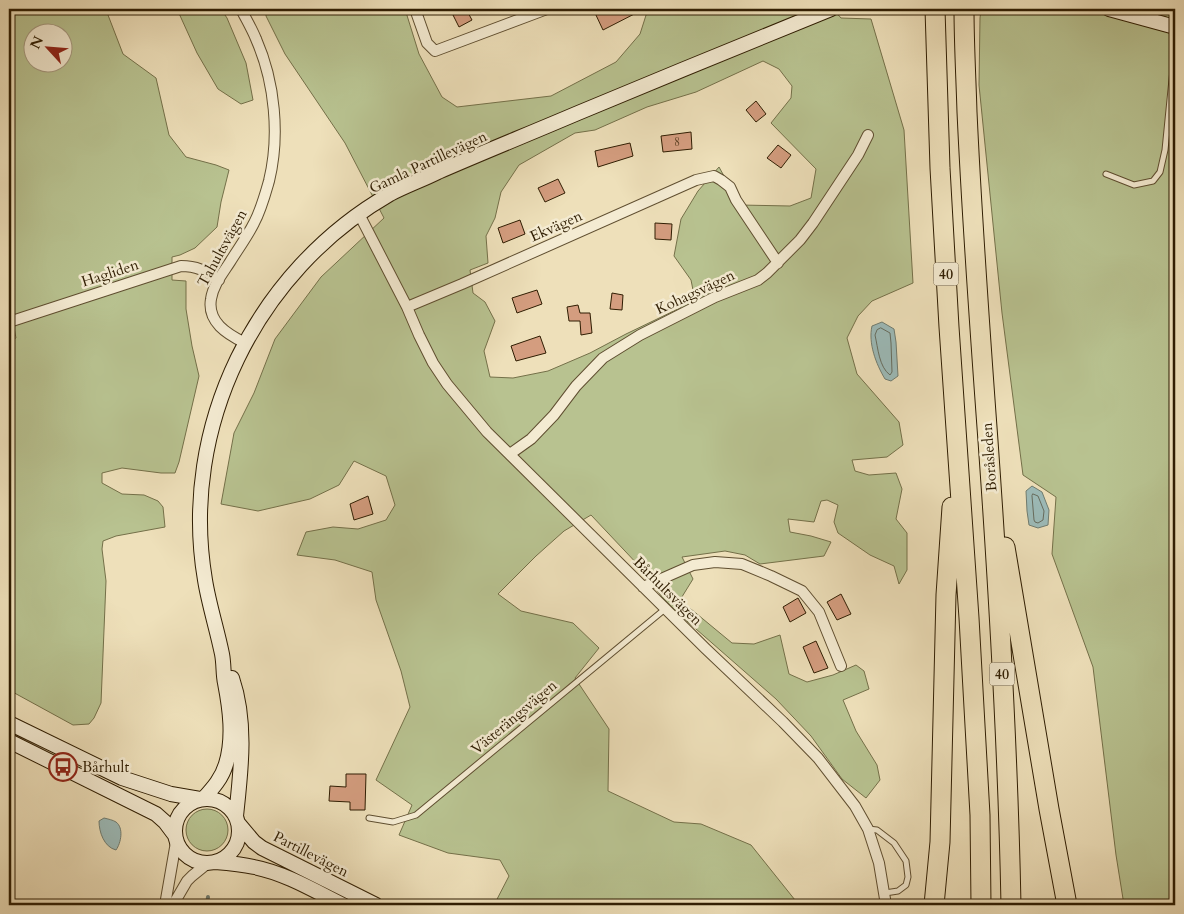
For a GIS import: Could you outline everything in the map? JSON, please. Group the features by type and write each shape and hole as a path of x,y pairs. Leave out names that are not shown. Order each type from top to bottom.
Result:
{"highway":[{"name":"Boråsleden","path":"935,12 940,168 979,795 981,905"},
{"name":"Boråsleden","path":"964,12 969,162 999,615 1011,905"},
{"path":"934,905 940,842 946,595 957,441"},
{"path":"988,442 1047,799 1067,905"}],"street":[{"name":"Tahultsvägen","path":"241,9 257,40 268,76 275,118 275,142 272,170 258,217 219,280 213,292 210,306 213,317 218,325 225,332 245,343"},
{"path":"415,9 426,43 435,51 547,9"},
{"name":"Gamla Partillevägen","path":"202,798 217,784 228,761 230,714 224,681 222,655 204,579 200,541 202,481 209,438 228,379 245,343 278,290 300,265 334,233 359,214 391,194 460,162 831,9"},
{"path":"1110,9 1175,27"},
{"name":"Kohagsvägen","path":"510,454 530,439 554,415 576,386 603,358 640,335 715,297 758,280 778,263 813,223 858,155 868,135"},
{"name":"Ekvägen","path":"408,307 696,180 714,176 730,187 736,200 778,263"},
{"path":"359,214 408,307"},
{"name":"Hagliden","path":"9,322 181,266 200,268 219,280"},
{"name":"Bårhultsvägen","path":"408,307 433,364 487,432 818,758 854,806 868,829 879,863 886,905"},
{"path":"643,587 693,565 715,562 742,564 802,592 819,612 841,666"},
{"name":"Gamla Partillevägen","path":"222,655 229,667 235,686 242,730 237,819"},
{"path":"9,723 122,778 171,794 219,801 226,804 237,819 239,831 235,847 223,859 212,862 193,860 180,850 165,822 156,814 9,741"},
{"path":"165,905 175,838 174,826 176,818 180,811 193,801 202,798"},
{"name":"Partillevägen","path":"237,819 254,842 262,848 376,905"},
{"path":"173,905 192,876 212,862"},
{"name":"Partillevägen","path":"212,862 254,866 267,870 343,905"}],"lane":[{"path":"1106,174 1134,185 1153,181 1160,172 1165,150 1175,49"},
{"name":"Västerängsvägen","path":"369,818 393,822 416,814 665,609"},
{"path":"868,829 877,830 894,843 906,861 908,876 906,885 898,891 885,893"}],"green space":[{"path":"9,9 107,9 123,54 156,78 169,135 186,157 229,170 217,227 195,248 172,257 172,280 186,281 186,309 199,376 175,473 122,468 102,473 102,483 122,494 144,495 158,501 163,507 165,527 116,536 103,541 102,549 106,581 101,703 89,724 73,725 9,690 9,341 16,338 10,307"},
{"path":"177,9 221,9 227,18 246,63 253,100 241,104 218,89 197,53"},
{"path":"266,9 405,9 419,54 442,97 457,107 551,96 616,62 640,34 648,9 833,9 841,18 871,19 904,130 913,283 872,301 858,316 847,338 857,374 899,422 903,445 887,457 852,460 855,471 869,475 896,473 902,489 896,519 907,533 907,570 899,584 894,566 870,555 838,533 834,522 838,505 827,500 821,501 814,522 788,519 790,532 831,542 824,556 760,564 745,555 725,551 682,557 693,579 680,600 732,643 754,644 780,635 789,674 807,682 833,675 856,665 864,671 869,689 843,700 856,731 877,765 880,780 866,798 842,779 811,736 776,699 680,615 662,597 641,568 591,515 564,531 498,594 521,611 573,623 599,648 575,678 609,729 608,791 674,822 701,824 751,845 799,905 494,905 509,876 500,860 448,853 399,835 412,805 376,780 410,707 401,671 376,600 372,572 335,560 297,555 306,532 333,527 358,529 386,520 395,505 386,476 354,461 339,485 310,499 258,511 221,504 234,433 254,393 275,339 321,277 384,218 345,143 285,54 266,16","holes":["763,61 779,69 792,86 791,98 771,123 816,169 811,198 790,206 740,205 719,167 698,191 681,219 674,256 691,280 693,290 680,308 590,353 548,371 513,378 490,377 484,351 495,321 485,302 473,293 470,270 488,263 486,236 495,218 501,192 519,165 575,133 595,130 647,107 696,92"]},
{"path":"981,9 1175,9 1175,905 1124,905 1093,667 1052,554 1056,497 1023,475 1002,313 979,85"},
{"path":"207,809 222,815 228,830 222,845 207,851 192,845 186,830 192,815"}],"water":[{"path":"882,322 894,329 896,342 898,376 891,381 885,379 872,346 872,326"},
{"path":"1032,486 1042,492 1049,510 1048,525 1038,528 1029,525 1027,511 1026,491"},
{"path":"104,818 112,820 119,825 121,832 116,850 108,846 101,834 99,821"}],"building":[{"path":"458,9 466,9 472,20 459,27 452,13"},
{"path":"602,9 644,9 603,30 595,13"},
{"path":"756,101 766,114 756,122 746,110"},
{"path":"691,132 692,149 663,152 661,136"},
{"path":"630,143 633,156 598,167 595,151"},
{"path":"778,145 791,155 781,168 767,158"},
{"path":"558,179 565,193 545,202 538,188"},
{"path":"520,220 525,234 503,243 498,228"},
{"path":"655,223 672,224 671,240 655,239"},
{"path":"537,290 542,304 517,313 512,298"},
{"path":"612,293 623,295 622,310 610,309"},
{"path":"578,305 580,313 590,313 592,333 581,335 580,321 569,321 567,307"},
{"path":"540,336 546,353 516,361 511,346"},
{"path":"368,496 373,514 354,520 350,504"},
{"path":"841,594 851,614 837,620 827,602"},
{"path":"798,598 806,613 790,622 783,607"},
{"path":"816,641 828,668 814,673 803,647"},
{"path":"346,774 366,774 365,810 350,810 350,802 329,801 330,786 346,787"}],"waterway":[{"path":"207,905 208,897"}],"place":[{"name":"Bårhult","path":"63,767"}]}
